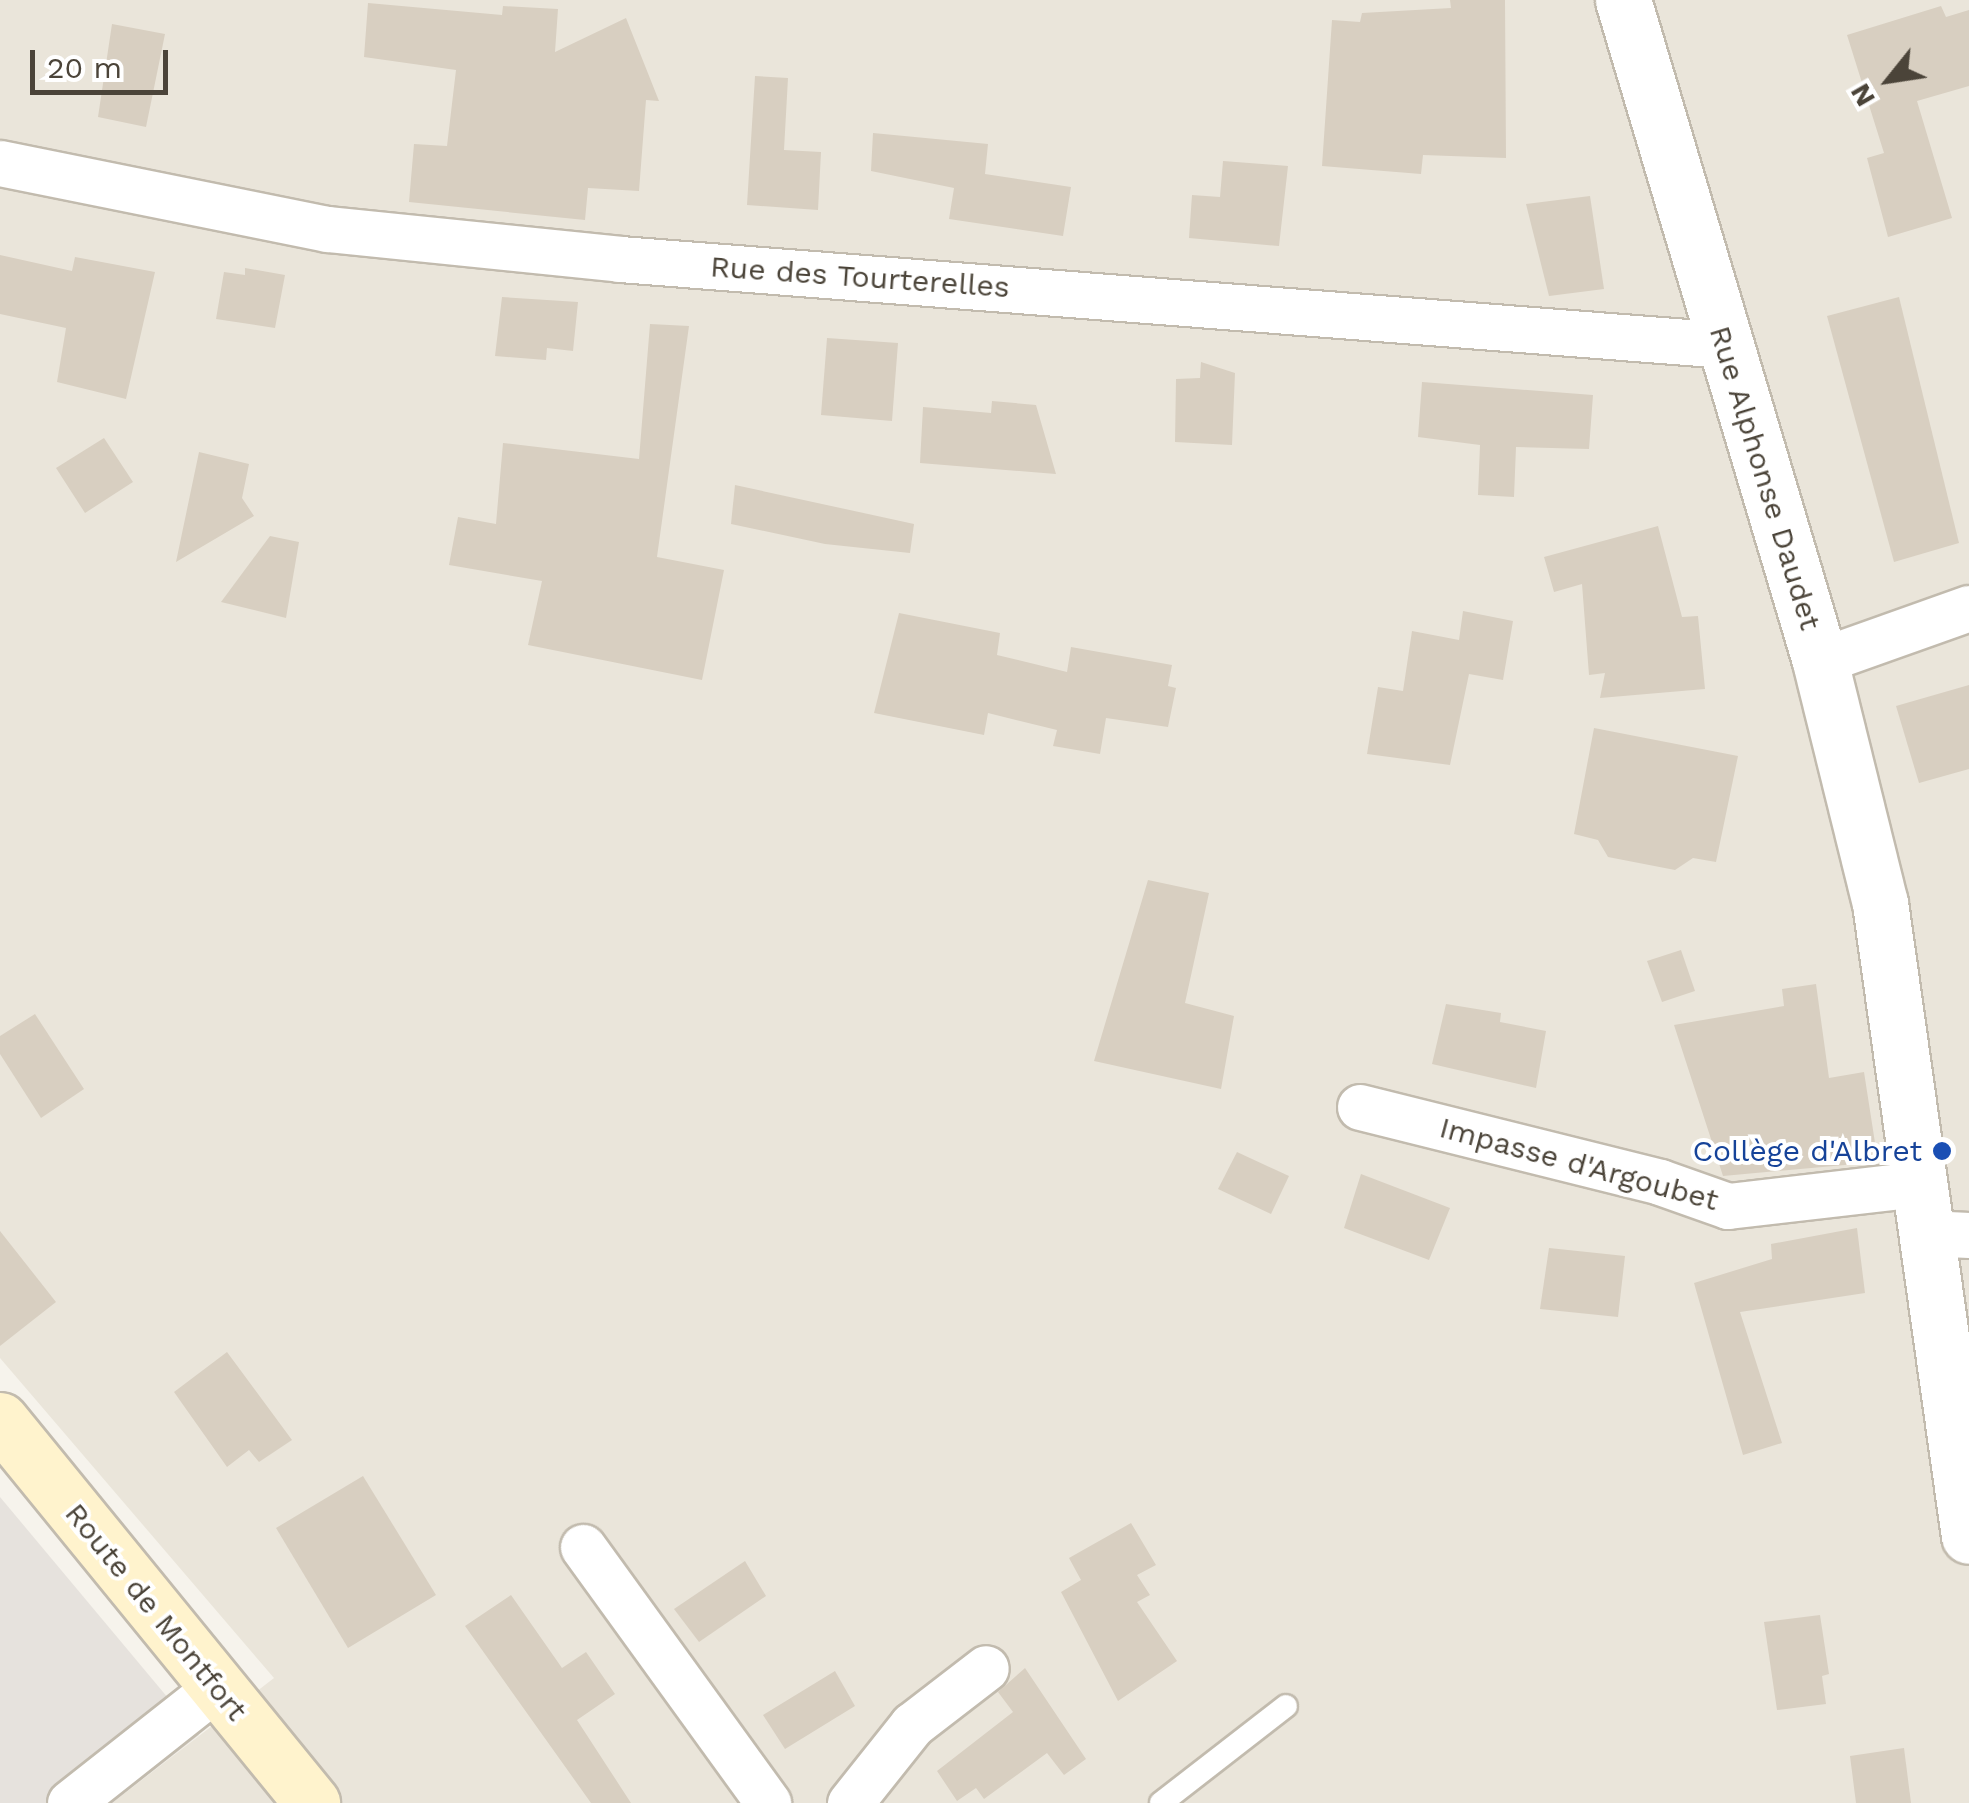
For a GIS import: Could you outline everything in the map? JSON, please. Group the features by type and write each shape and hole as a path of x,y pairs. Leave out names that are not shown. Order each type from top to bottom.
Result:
{"main road":[{"name":"Route de Montfort","path":"0,1420 312,1803"}],"street":[{"name":"Rue Alphonse Daudet","path":"1623,0 1820,661 1888,962 1938,1217 1969,1536"},
{"name":"Rue des Tourterelles","path":"0,162 327,230 620,259 1726,345"},
{"path":"1820,661 1969,608"},
{"name":"Impasse d'Argoubet","path":"1360,1107 1660,1182 1728,1206 1938,1217"},
{"path":"583,1547 768,1803"},
{"path":"850,1803 912,1725 986,1668"},
{"path":"70,1803 217,1687"}],"lane":[{"path":"1161,1803 1286,1706"}],"shaded area":[{"path":"0,0 1969,0 1969,1803 112,1803 274,1678 0,1358"},
{"path":"0,1497 199,1735 112,1803 0,1803"}],"building":[{"path":"1450,0 1505,0 1506,158 1423,155 1421,174 1322,166 1332,20 1360,22 1362,13 1451,8"},
{"path":"368,3 502,15 503,6 558,9 555,52 626,18 659,101 646,100 639,191 588,188 585,220 409,202 414,144 447,146 456,70 364,57"},
{"path":"1941,6 1946,17 1969,10 1969,86 1917,101 1952,218 1888,237 1867,158 1884,153 1847,35"},
{"path":"112,24 165,34 146,127 98,117"},
{"path":"755,76 788,78 784,150 821,152 818,210 747,205"},
{"path":"873,133 988,144 985,174 1071,187 1063,236 949,219 954,188 871,171"},
{"path":"1223,161 1288,166 1279,246 1189,238 1192,195 1220,197"},
{"path":"1590,196 1604,289 1549,296 1526,204"},
{"path":"0,255 72,271 75,257 155,272 126,399 57,382 66,328 0,314"},
{"path":"245,268 285,275 275,328 216,319 224,272 245,275"},
{"path":"502,297 578,302 573,351 547,348 546,360 495,356"},
{"path":"1899,297 1959,543 1894,562 1827,316"},
{"path":"650,324 689,326 657,557 724,570 702,680 528,645 542,581 449,565 458,517 496,524 503,443 639,459"},
{"path":"827,338 898,343 892,421 821,415"},
{"path":"1201,362 1235,373 1232,445 1175,442 1176,379 1200,378"},
{"path":"1422,382 1593,395 1589,449 1516,447 1514,497 1478,495 1480,445 1418,437"},
{"path":"992,401 1036,405 1056,474 920,463 923,407 991,413"},
{"path":"104,438 133,482 85,513 56,468"},
{"path":"199,452 249,464 242,498 254,516 176,562"},
{"path":"735,485 914,524 910,553 825,544 731,524"},
{"path":"1658,526 1682,617 1698,616 1705,689 1600,698 1605,673 1589,675 1582,584 1554,592 1544,557"},
{"path":"270,536 299,542 286,618 221,602"},
{"path":"1463,611 1513,621 1503,680 1469,674 1450,765 1367,754 1378,687 1403,691 1412,631 1459,640"},
{"path":"899,613 1000,633 997,655 1067,672 1071,647 1172,665 1168,686 1176,688 1168,727 1106,718 1100,754 1053,746 1057,730 988,713 984,735 874,713"},
{"path":"1969,685 1969,769 1919,783 1896,706"},
{"path":"1594,728 1738,756 1716,862 1693,858 1675,870 1608,857 1598,840 1574,834"},
{"path":"1148,880 1209,893 1185,1003 1234,1016 1221,1089 1094,1061"},
{"path":"1681,950 1695,991 1662,1002 1647,961"},
{"path":"1816,984 1829,1078 1864,1072 1878,1162 1723,1176 1674,1025 1784,1006 1782,989"},
{"path":"1446,1004 1501,1013 1500,1022 1546,1031 1536,1088 1432,1064"},
{"path":"35,1014 84,1089 41,1118 0,1054 0,1036"},
{"path":"1237,1152 1289,1176 1271,1214 1218,1189"},
{"path":"1361,1174 1450,1208 1429,1260 1344,1228"},
{"path":"1857,1228 1865,1293 1740,1312 1782,1443 1743,1455 1694,1283 1772,1259 1771,1244"},
{"path":"0,1231 56,1302 0,1346"},
{"path":"1549,1248 1625,1256 1618,1317 1540,1309"},
{"path":"227,1352 292,1440 259,1462 249,1450 227,1467 174,1392"},
{"path":"363,1476 436,1595 348,1648 276,1528"},
{"path":"1131,1523 1156,1565 1137,1575 1150,1595 1137,1602 1177,1661 1118,1701 1061,1592 1081,1580 1069,1558"},
{"path":"745,1561 766,1596 699,1642 674,1609"},
{"path":"511,1595 562,1668 586,1652 615,1694 577,1720 631,1803 591,1803 465,1626"},
{"path":"1820,1615 1829,1674 1822,1676 1826,1704 1777,1710 1764,1622"},
{"path":"1025,1668 1086,1759 1064,1775 1047,1753 984,1799 976,1788 957,1801 937,1771 1013,1712 998,1692"},
{"path":"835,1671 855,1706 785,1749 763,1715"},
{"path":"1904,1748 1911,1803 1856,1803 1850,1756"}],"place":[{"name":"Collège d'Albret","path":"1942,1151"}]}
